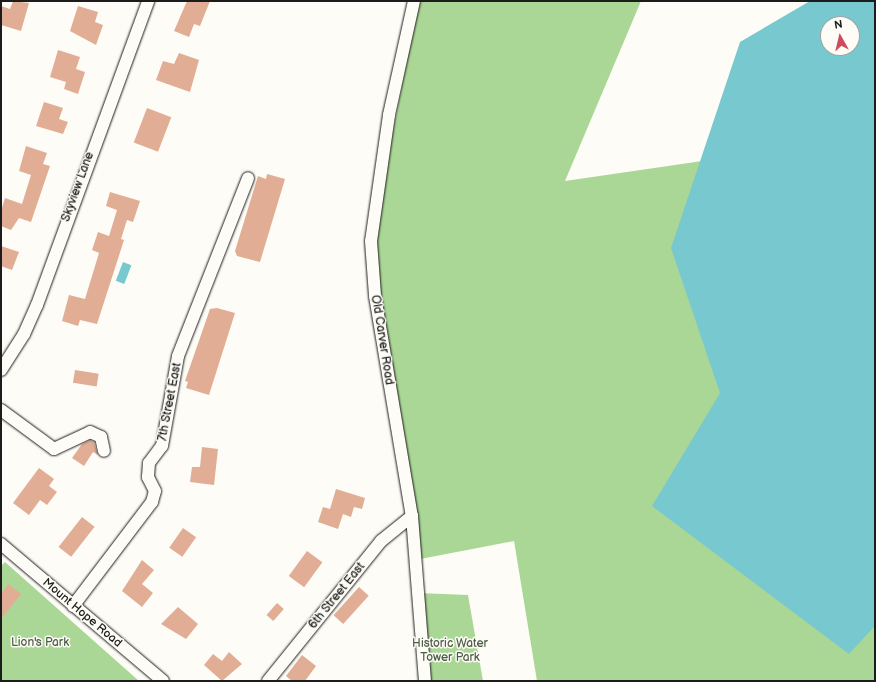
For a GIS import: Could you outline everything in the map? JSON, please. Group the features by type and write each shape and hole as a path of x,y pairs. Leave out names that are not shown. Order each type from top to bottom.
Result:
{"street":[{"name":"Skyview Lane","path":"1,370 24,334 37,305 148,1"},
{"name":"Old Carver Road","path":"414,1 389,115 370,241 375,296 412,516 425,681"},
{"name":"7th Street East","path":"73,606 152,502 155,492 148,477 148,463 162,446 178,356 248,178"},
{"path":"1,410 54,449 90,432 101,437 104,451"},
{"name":"6th Street East","path":"268,681 381,541 412,516"},
{"name":"Mount Hope Road","path":"1,544 163,681"}],"green space":[{"path":"419,1 641,1 565,181 875,136 875,681 537,681 514,541 415,560 371,241"},
{"name":"Lion's Park","path":"5,562 139,681 1,681 1,566"},
{"name":"Historic Water Tower Park","path":"418,593 468,595 483,681 425,681"}],"water":[{"path":"810,1 875,1 875,626 849,654 652,506 720,393 671,248 740,42"},
{"path":"123,262 131,265 124,284 116,281"}],"building":[{"path":"13,1 29,3 21,31 1,25 1,6 10,9"},
{"path":"187,1 210,1 200,26 194,24 189,37 174,31"},
{"path":"78,6 98,12 95,22 103,25 96,45 70,31"},
{"path":"58,50 80,57 76,69 85,72 78,94 64,89 66,82 50,77"},
{"path":"179,53 199,60 190,92 156,80 163,61 174,64"},
{"path":"44,102 63,108 59,119 68,122 63,134 36,126"},
{"path":"147,108 171,117 158,152 134,143"},
{"path":"26,146 47,153 43,164 50,166 31,222 19,218 11,230 1,226 1,211 5,198 22,204 31,175 19,171"},
{"path":"267,174 285,179 260,262 237,256 235,251 258,176 266,179"},
{"path":"110,192 140,201 133,222 127,220 121,239 124,240 97,324 80,320 78,326 62,321 69,295 85,299 99,253 92,250 98,232 109,236 117,210 106,206"},
{"path":"1,246 19,252 12,270 1,266"},
{"path":"217,308 235,313 209,395 186,388 188,382 185,381 210,309"},
{"path":"75,370 99,374 97,387 73,383"},
{"path":"90,440 94,442 98,455 93,452 84,466 72,458 82,444"},
{"path":"202,447 218,449 214,485 190,482 192,467 200,467"},
{"path":"39,468 54,479 49,486 57,492 47,505 40,500 29,515 13,503"},
{"path":"336,489 365,498 362,509 354,507 351,517 343,514 338,529 318,522 323,507 330,509"},
{"path":"82,517 95,527 71,557 59,547"},
{"path":"183,528 196,537 182,557 169,548"},
{"path":"307,551 322,562 304,587 289,576"},
{"path":"142,560 154,570 142,584 153,593 142,607 122,591"},
{"path":"8,584 21,594 1,619 1,594"},
{"path":"359,587 369,596 343,624 334,615"},
{"path":"277,603 284,609 273,621 267,615"},
{"path":"178,607 198,624 186,639 161,624"},
{"path":"229,652 242,664 222,681 204,665 213,654 222,661"},
{"path":"302,655 316,666 305,681 292,681 286,676"}]}
